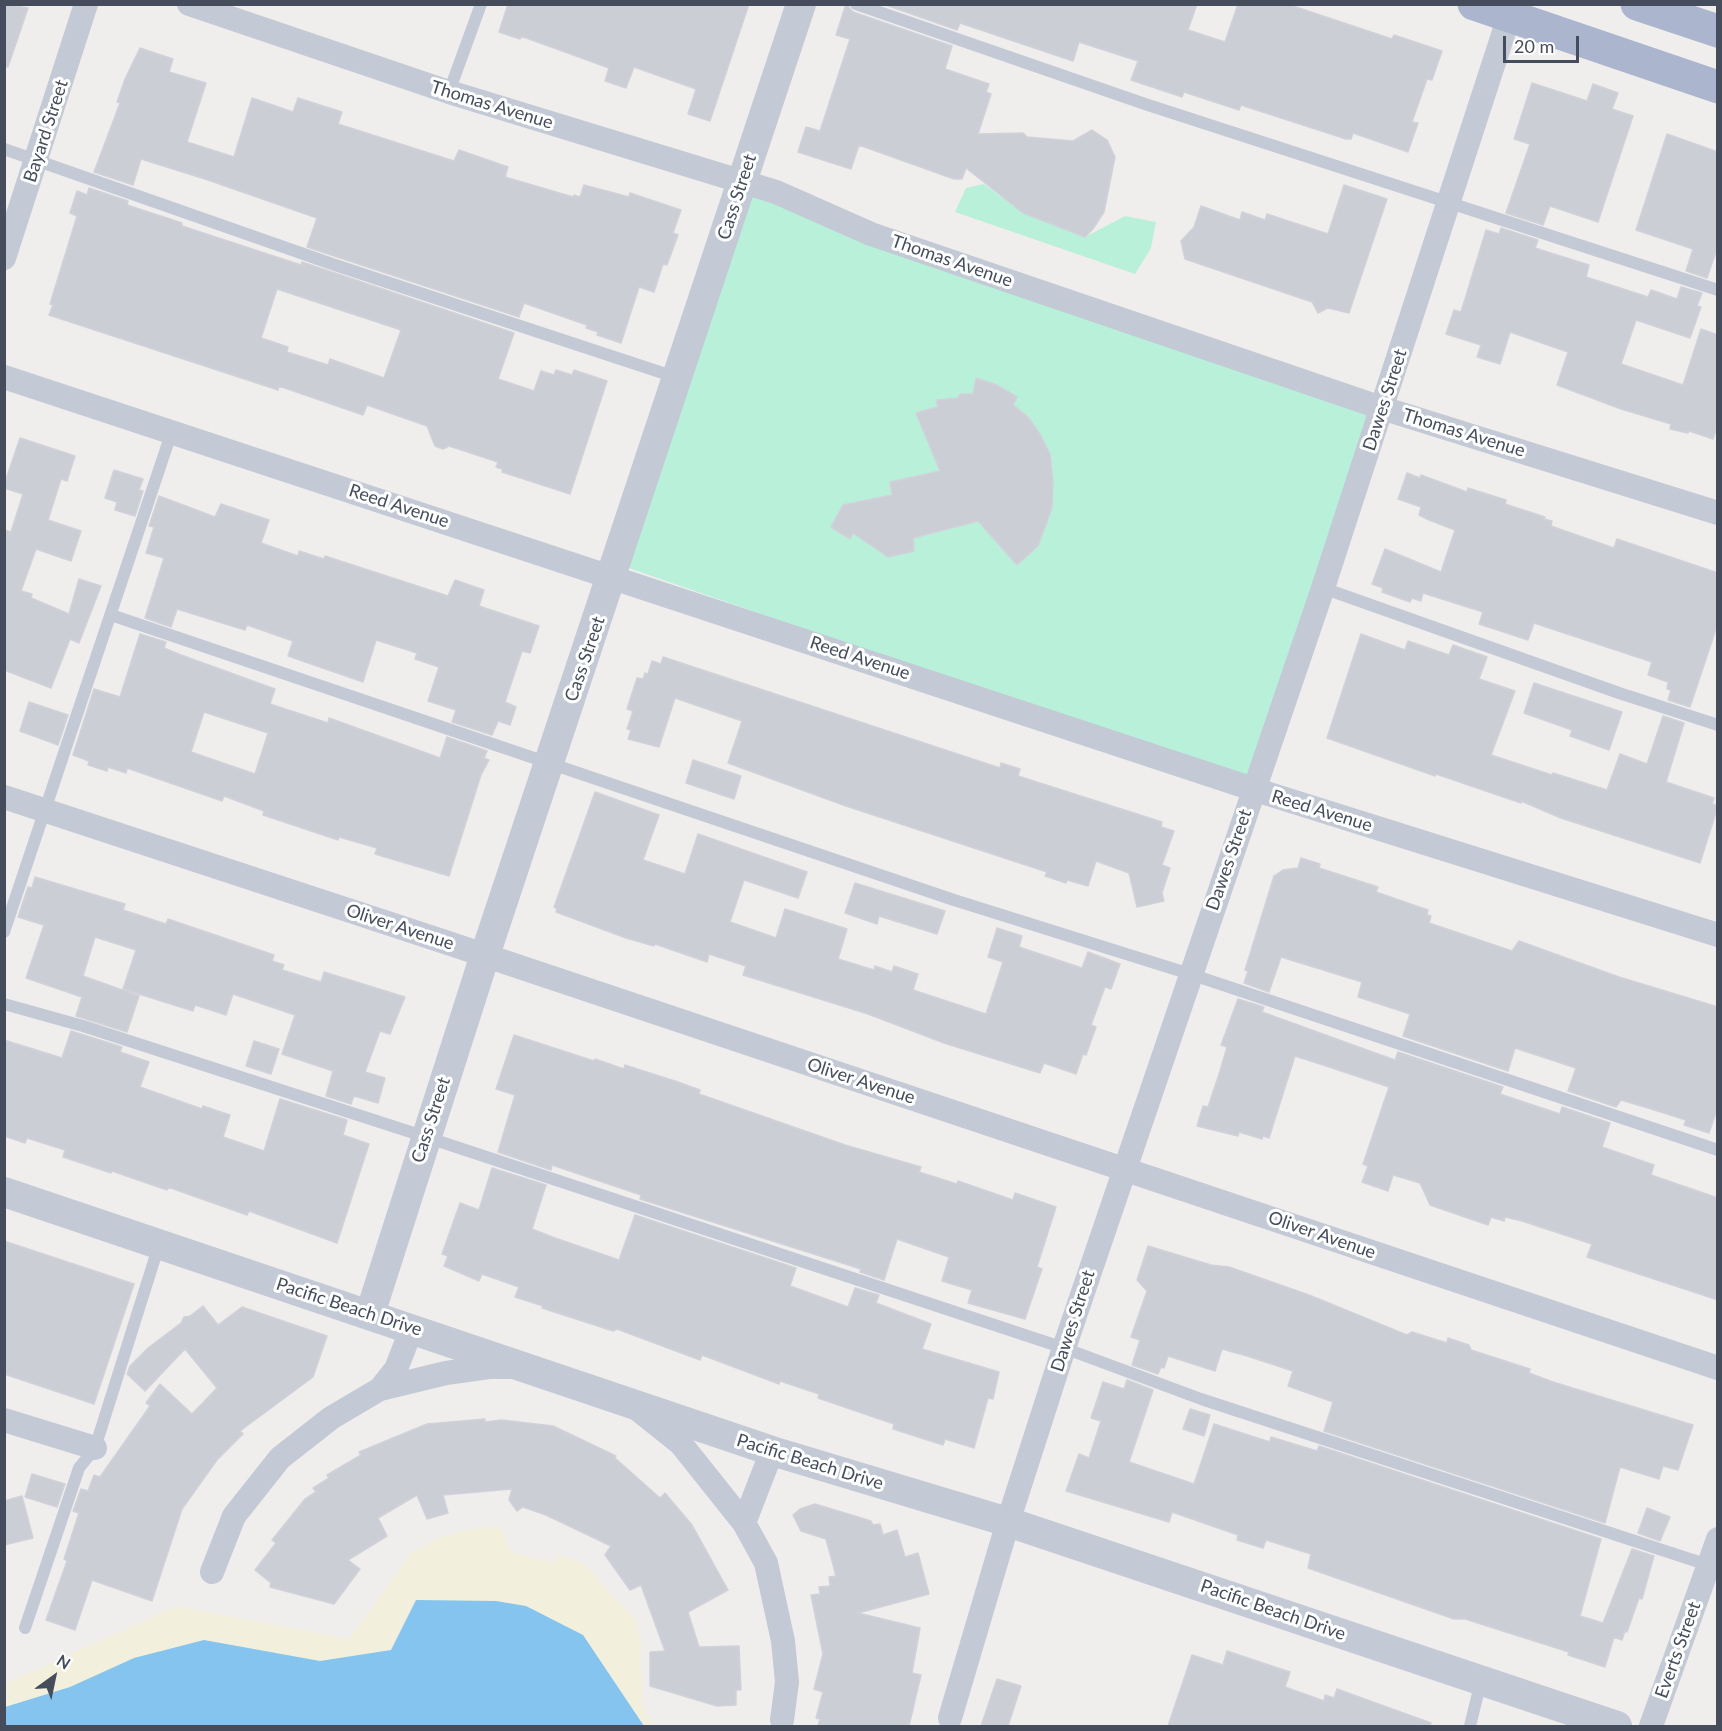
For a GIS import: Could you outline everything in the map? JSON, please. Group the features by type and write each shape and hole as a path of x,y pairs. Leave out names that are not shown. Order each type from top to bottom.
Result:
{"main road":[{"path":"1474,4 1512,10 1718,87"},
{"path":"1637,4 1718,31"}],"street":[{"name":"Bayard Street","path":"4,258 86,4"},
{"name":"Thomas Avenue","path":"189,4 449,92 776,192 871,234 1382,408 1718,513"},
{"name":"Cass Street","path":"370,1314 485,955 612,577 675,377 801,4"},
{"name":"Dawes Street","path":"950,1718 1008,1522 1064,1348 1252,789 1323,588 1512,10"},
{"name":"Reed Avenue","path":"4,376 1252,789 1718,935"},
{"name":"Oliver Avenue","path":"4,797 485,955 1718,1368"},
{"name":"Pacific Beach Drive","path":"4,1192 529,1367 772,1451 1008,1522 1617,1726"},
{"path":"380,1389 396,1369 412,1328"},
{"path":"212,1572 234,1516 280,1458 331,1419 380,1389 446,1372 489,1367 529,1367"},
{"path":"627,1401 681,1444 744,1523 766,1563 783,1641 787,1682 782,1720"},
{"path":"4,1420 95,1448"},
{"path":"744,1523 757,1484 772,1451"},
{"name":"Everts Street","path":"1651,1726 1713,1567 1718,1539"}],"lane":[{"path":"449,92 481,4"},
{"path":"856,4 1145,105 1718,290"},
{"path":"4,149 335,265 675,377"},
{"path":"4,932 172,431"},
{"path":"1323,588 1619,693 1718,725"},
{"path":"111,615 954,900 1190,974 1718,1150"},
{"path":"4,1004 82,1026 426,1137 1064,1348 1201,1399 1713,1567"},
{"path":"25,1628 79,1468 95,1448 159,1245"},
{"path":"1470,1726 1481,1681"}],"green space":[{"path":"984,184 1023,213 1085,237 1125,216 1156,222 1151,248 1135,274 955,212 966,188"},
{"path":"747,194 1374,408 1254,778 904,664 626,567"}],"sand":[{"path":"501,1527 511,1552 555,1563 557,1553 586,1565 611,1595 636,1619 641,1644 643,1707 653,1726 619,1726 391,1652 5,1726 4,1684 177,1606 349,1639 411,1553 439,1538 466,1530"}],"water":[{"path":"416,1600 496,1601 526,1606 583,1635 644,1726 5,1726 5,1707 70,1687 134,1658 204,1640 320,1661 391,1650"}],"building":[{"path":"4,4 28,8 8,67 4,66"},
{"path":"508,4 749,4 710,121 688,114 696,89 634,67 626,88 605,81 609,68 521,36 520,39 499,32"},
{"path":"846,4 853,12 952,46 945,69 989,84 986,92 991,94 978,134 1023,133 1027,137 1073,141 1092,130 1107,140 1115,157 1104,212 1093,229 1085,237 1023,213 966,168 962,179 954,179 859,145 851,169 798,152 806,127 820,131 850,39 836,35"},
{"path":"883,4 1197,4 1188,30 1225,42 1238,4 1287,4 1392,39 1394,35 1442,51 1432,80 1427,79 1412,122 1418,123 1408,152 1353,133 1351,139 1346,139 1241,105 1239,110 1184,92 1182,97 1131,80 1138,61 1079,42 1073,61 960,23 957,30"},
{"path":"140,48 173,59 169,72 206,83 187,142 234,157 252,98 293,112 298,98 342,112 338,124 454,161 459,150 508,167 505,177 573,197 574,195 580,197 584,185 629,197 630,193 681,210 673,233 678,235 667,265 663,264 654,292 639,287 621,343 597,335 598,332 586,328 587,325 524,303 519,317 307,247 317,218 205,179 141,159 133,185 94,172 120,103 117,102 125,79"},
{"path":"1532,83 1587,101 1593,84 1618,93 1612,109 1633,116 1598,222 1550,206 1543,225 1506,213 1530,144 1514,139"},
{"path":"1667,134 1718,152 1718,246 1707,278 1686,271 1693,249 1636,230"},
{"path":"1344,185 1387,199 1349,313 1328,308 1318,313 1312,302 1185,259 1181,241 1194,227 1201,206 1240,220 1242,212 1265,220 1267,214 1328,234"},
{"path":"89,188 128,201 127,205 182,223 182,226 301,265 302,262 514,333 498,379 534,391 541,371 554,375 556,370 572,375 574,370 607,381 570,494 502,472 502,469 496,467 498,462 449,446 443,449 435,446 427,426 367,405 363,415 279,386 278,390 49,315 53,305 50,304 77,216 70,213 77,191 87,195","holes":["277,289 401,330 384,378 330,359 328,365 287,352 288,347 261,338"]},
{"path":"1501,228 1538,240 1535,248 1589,265 1586,277 1648,297 1651,290 1677,299 1681,287 1702,293 1697,306 1701,307 1690,338 1636,320 1621,364 1683,385 1701,329 1718,335 1718,424 1713,439 1689,431 1688,433 1670,429 1671,424 1621,409 1557,385 1568,352 1510,332 1500,364 1477,357 1481,345 1446,334 1454,310 1461,312 1486,230 1499,234"},
{"path":"976,378 997,385 1017,397 1013,405 1028,417 1050,454 1053,482 1052,508 1038,546 1017,565 978,521 913,538 914,551 888,557 853,533 850,539 831,527 843,505 892,495 890,482 940,471 916,413 938,407 936,400 958,398 960,394 973,394"},
{"path":"20,438 75,456 67,481 61,479 48,520 81,531 71,561 36,549 21,591 32,594 31,598 69,614 79,579 101,586 79,643 70,639 51,688 4,670 4,530 11,532 23,494 4,488 4,485"},
{"path":"114,470 143,479 139,490 143,491 135,516 115,510 117,502 105,498"},
{"path":"1407,473 1420,478 1421,475 1467,492 1468,488 1506,500 1505,504 1552,521 1551,526 1614,548 1617,539 1718,573 1718,623 1690,707 1668,700 1671,690 1667,689 1668,682 1648,675 1652,662 1534,623 1528,640 1479,624 1483,612 1423,593 1421,601 1412,598 1410,602 1382,592 1383,588 1372,584 1385,549 1441,572 1455,530 1419,515 1421,507 1398,499"},
{"path":"159,496 215,517 221,504 269,520 261,543 298,556 299,551 324,559 325,556 448,596 455,580 484,590 479,606 539,626 530,653 522,651 505,702 516,707 510,725 498,721 492,735 452,722 456,710 428,701 439,667 415,659 417,653 376,640 363,682 288,656 293,641 247,625 245,630 177,609 171,627 145,618 164,558 146,553 154,527 149,526"},
{"path":"140,634 166,642 164,648 181,655 275,689 270,704 328,723 329,718 440,758 447,737 487,751 484,758 489,760 481,775 449,876 375,854 377,848 339,837 338,840 263,815 264,811 224,796 222,801 127,768 126,773 108,767 107,771 88,765 89,761 73,755 94,689 120,697","holes":["204,712 268,733 255,774 191,752"]},
{"path":"1361,634 1405,650 1408,641 1449,655 1453,645 1487,657 1479,679 1515,691 1491,755 1552,775 1553,773 1607,790 1620,754 1647,764 1663,716 1684,723 1666,782 1714,798 1712,804 1718,806 1700,863 1561,818 1521,801 1521,803 1436,774 1435,776 1327,738"},
{"path":"663,657 1000,768 1001,763 1020,769 1018,776 1162,822 1161,827 1174,831 1162,865 1170,868 1162,893 1164,901 1137,907 1129,873 1096,861 1088,886 1067,880 1066,883 1045,876 1047,872 846,806 728,763 742,721 675,698 659,747 628,739 631,730 627,729 633,711 627,709 637,678 643,679 645,673 648,674 652,661 661,664"},
{"path":"1534,683 1622,712 1609,750 1570,736 1572,730 1524,713"},
{"path":"29,702 68,715 58,745 20,731"},
{"path":"693,760 741,776 734,799 686,783"},
{"path":"595,792 659,815 643,860 685,874 698,834 807,872 798,898 744,880 730,922 776,938 785,909 847,929 838,959 874,970 875,966 892,972 894,966 918,974 913,990 986,1014 1003,962 988,957 997,928 1022,936 1019,947 1082,968 1088,952 1120,964 1111,989 1105,987 1091,1025 1096,1027 1076,1074 1044,1063 1040,1073 944,1043 868,1014 743,975 746,966 709,954 707,962 655,944 654,946 626,938 556,912 557,909 554,907"},
{"path":"1301,858 1320,864 1319,868 1378,887 1376,892 1428,910 1427,915 1431,916 1429,923 1512,951 1519,941 1619,977 1718,1007 1718,1107 1709,1133 1684,1125 1686,1120 1648,1108 1621,1100 1616,1107 1568,1091 1576,1068 1515,1048 1508,1071 1403,1036 1410,1014 1358,997 1362,982 1281,957 1269,992 1244,983 1248,971 1245,970 1274,876 1283,870 1298,868"},
{"path":"35,877 125,904 123,910 166,924 168,919 274,955 272,961 284,965 282,970 321,982 324,972 405,997 390,1034 380,1031 365,1072 385,1078 378,1103 354,1096 351,1104 326,1096 333,1071 282,1054 295,1015 233,994 226,1015 195,1005 193,1011 123,989 136,950 95,937 83,976 139,996 127,1032 76,1016 82,997 26,978 44,925 18,917 28,887 32,888"},
{"path":"855,883 945,911 937,934 879,916 877,924 845,913"},
{"path":"1238,999 1264,1007 1262,1012 1395,1060 1398,1052 1503,1087 1500,1094 1560,1114 1562,1107 1610,1123 1602,1147 1654,1165 1651,1175 1718,1198 1718,1300 1587,1257 1592,1244 1522,1221 1505,1217 1504,1221 1491,1217 1488,1225 1430,1205 1420,1183 1393,1175 1388,1191 1362,1182 1368,1166 1363,1164 1389,1087 1295,1056 1269,1138 1263,1136 1262,1139 1239,1132 1238,1136 1197,1126 1203,1106 1208,1107 1220,1071 1227,1047 1221,1045"},
{"path":"71,1031 122,1047 120,1052 149,1062 140,1087 202,1109 203,1106 230,1115 223,1137 264,1151 280,1099 347,1120 343,1135 369,1144 337,1243 249,1211 247,1215 168,1187 167,1190 63,1157 65,1150 27,1138 25,1143 4,1136 4,1040 62,1058"},
{"path":"514,1035 594,1061 595,1059 624,1069 625,1065 678,1082 700,1090 699,1094 845,1145 921,1167 919,1172 957,1184 958,1181 1013,1200 1015,1193 1056,1207 1037,1267 1042,1269 1025,1319 968,1303 972,1290 942,1281 949,1257 897,1239 884,1280 860,1272 861,1269 640,1199 641,1195 552,1165 551,1170 498,1152 515,1095 496,1089"},
{"path":"254,1041 279,1049 271,1074 246,1066"},
{"path":"492,1168 546,1185 532,1229 555,1238 619,1260 635,1215 796,1268 790,1286 848,1307 855,1288 879,1295 876,1303 931,1324 922,1349 999,1372 993,1399 988,1398 974,1448 945,1439 943,1445 893,1429 894,1424 818,1398 819,1394 780,1381 779,1384 702,1355 700,1360 617,1329 613,1331 542,1308 543,1306 515,1297 519,1287 482,1274 479,1281 444,1266 448,1256 442,1254 460,1203 479,1210"},
{"path":"4,1241 134,1284 94,1404 4,1374"},
{"path":"1148,1246 1211,1265 1229,1267 1309,1295 1407,1335 1412,1332 1447,1343 1448,1338 1469,1345 1471,1350 1530,1369 1529,1373 1553,1382 1693,1425 1678,1470 1663,1466 1659,1479 1620,1467 1605,1523 1324,1431 1333,1402 1288,1386 1293,1371 1222,1349 1215,1371 1168,1356 1164,1368 1161,1367 1158,1374 1132,1365 1140,1340 1131,1337 1147,1291 1137,1280"},
{"path":"203,1306 218,1325 242,1307 327,1336 313,1377 240,1431 243,1434 217,1460 182,1509 152,1601 92,1580 75,1630 46,1620 67,1561 64,1559 79,1513 73,1511 81,1489 88,1491 94,1475 100,1477 150,1406 146,1403 160,1384 192,1414 217,1388 185,1349 145,1391 127,1374 130,1366 148,1348 181,1323 184,1317 190,1316"},
{"path":"1127,1380 1153,1390 1129,1462 1194,1484 1214,1424 1270,1442 1271,1437 1317,1451 1319,1446 1601,1539 1580,1616 1603,1623 1632,1549 1654,1556 1642,1599 1639,1598 1627,1632 1625,1631 1622,1640 1614,1637 1605,1667 1568,1655 1569,1652 1465,1619 1454,1619 1308,1568 1311,1554 1266,1540 1263,1548 1237,1540 1238,1535 1172,1512 1169,1522 1066,1491 1079,1454 1089,1458 1101,1421 1091,1418 1103,1382 1124,1389"},
{"path":"1190,1409 1210,1415 1204,1436 1183,1429"},
{"path":"485,1419 485,1422 502,1420 553,1426 616,1456 615,1458 660,1498 665,1493 692,1525 728,1590 688,1612 699,1647 739,1646 741,1690 736,1690 736,1705 717,1706 650,1686 650,1652 665,1651 641,1585 630,1590 605,1555 611,1546 546,1515 523,1507 517,1511 509,1500 512,1489 443,1495 448,1513 427,1519 417,1495 378,1518 387,1536 348,1560 360,1569 334,1604 270,1587 271,1583 255,1570 276,1543 272,1540 305,1499 316,1492 313,1488 329,1478 327,1475 361,1455 359,1452 427,1424"},
{"path":"32,1474 65,1484 57,1507 25,1497"},
{"path":"22,1496 33,1538 4,1545 4,1501"},
{"path":"815,1504 871,1521 873,1525 880,1524 883,1535 897,1530 905,1557 918,1553 929,1594 858,1613 920,1628 912,1673 921,1675 909,1726 818,1726 820,1719 816,1718 823,1692 814,1689 823,1654 811,1595 820,1594 819,1587 830,1586 829,1577 836,1576 826,1539 801,1531 793,1515 800,1509"},
{"path":"1647,1508 1670,1517 1660,1541 1638,1533"},
{"path":"1227,1651 1290,1672 1285,1687 1324,1701 1325,1695 1334,1698 1337,1689 1431,1723 1430,1726 1168,1726 1192,1655 1223,1665"},
{"path":"997,1679 1021,1686 1008,1726 981,1726"}]}
